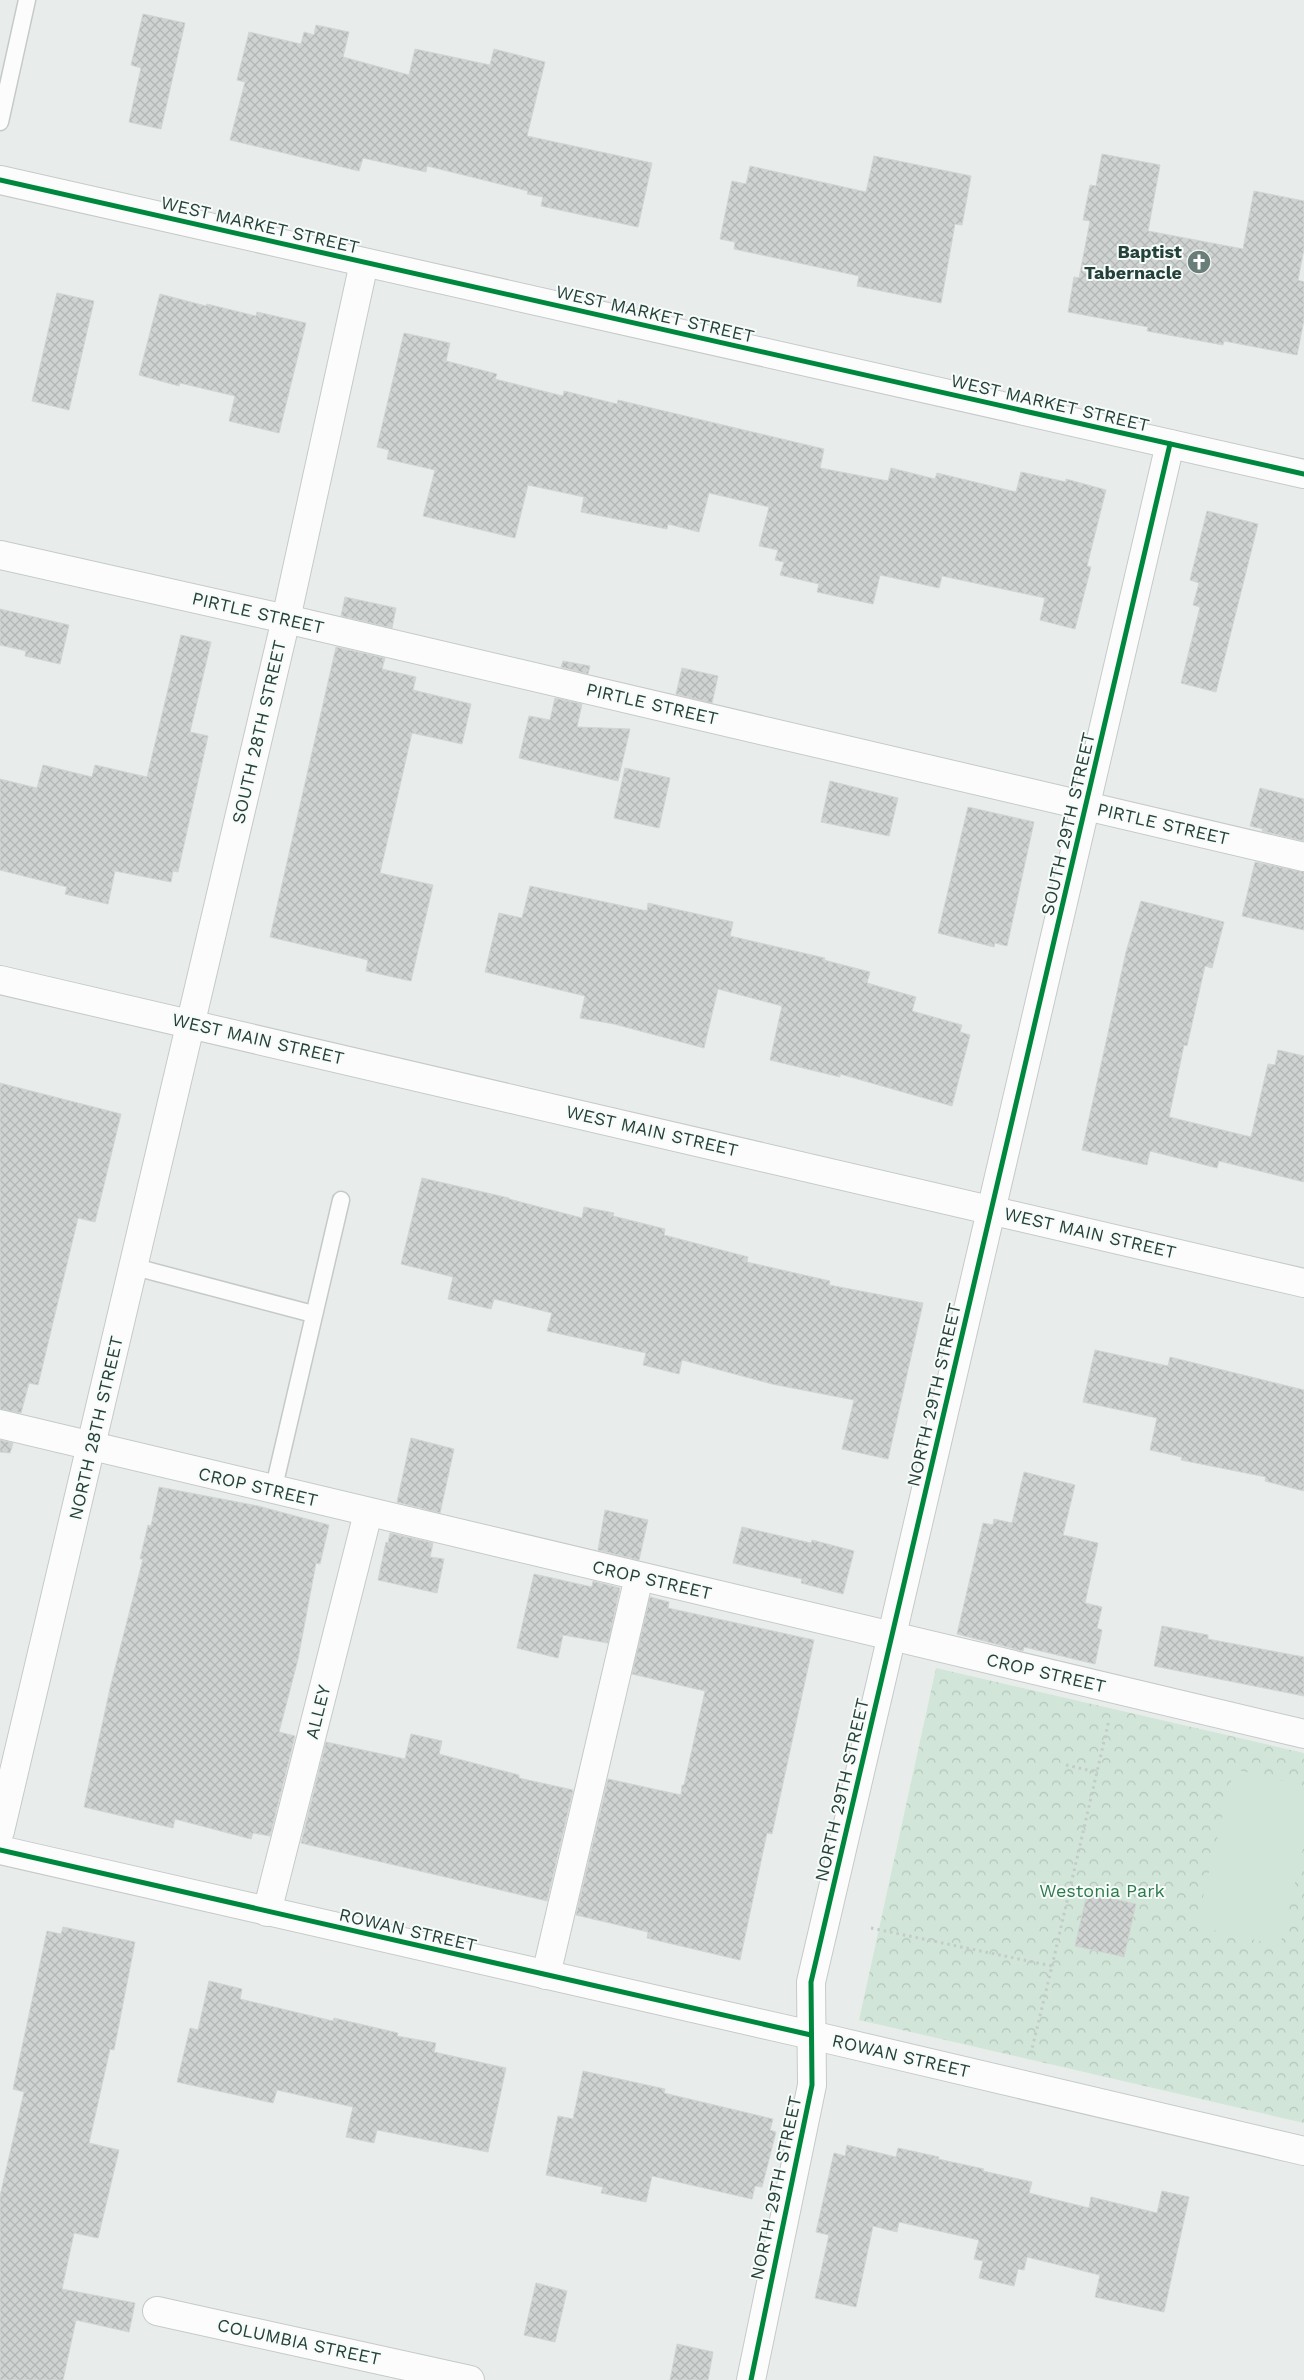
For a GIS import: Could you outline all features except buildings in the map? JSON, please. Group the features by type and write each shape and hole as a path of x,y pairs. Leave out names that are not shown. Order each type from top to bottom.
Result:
{"street":[{"name":"WEST MARKET STREET","path":"0,180 1304,474"},
{"name":"SOUTH 28TH STREET","path":"190,1024 286,618 364,263"},
{"name":"SOUTH 29TH STREET","path":"992,1210 1170,444"},
{"name":"PIRTLE STREET","path":"0,555 286,618 1304,858"},
{"name":"WEST MAIN STREET","path":"0,980 1304,1283"},
{"name":"NORTH 28TH STREET","path":"0,1831 135,1267 190,1024"},
{"name":"NORTH 29TH STREET","path":"750,2380 812,2085 811,1982 992,1210"},
{"name":"CROP STREET","path":"0,1424 91,1448 1304,1734"},
{"name":"ALLEY","path":"267,1912 368,1513"},
{"path":"546,1976 639,1577"},
{"name":"ROWAN STREET","path":"0,1850 811,2035 1304,2150"},
{"name":"COLUMBIA STREET","path":"157,2311 470,2380"}],"lane":[{"path":"0,122 27,0"},
{"path":"273,1491 340,1200"},
{"path":"135,1267 313,1314"}],"path":[{"path":"1023,2085 1110,1714"},
{"path":"1066,1765 1096,1772"},
{"path":"871,1928 1052,1966"}],"green space":[{"name":"Westonia Park","path":"936,1668 1304,1753 1304,2123 859,2020"},
{"path":"1234,1769 1304,1786 1304,1845 1280,1946 1196,1926"}],"cycle path":[{"path":"0,180 1304,474"},
{"path":"751,2380 812,2085 811,1982 1170,444"},
{"path":"0,1850 811,2035"}],"place":[{"name":"Baptist Tabernacle","path":"1199,262"}]}
